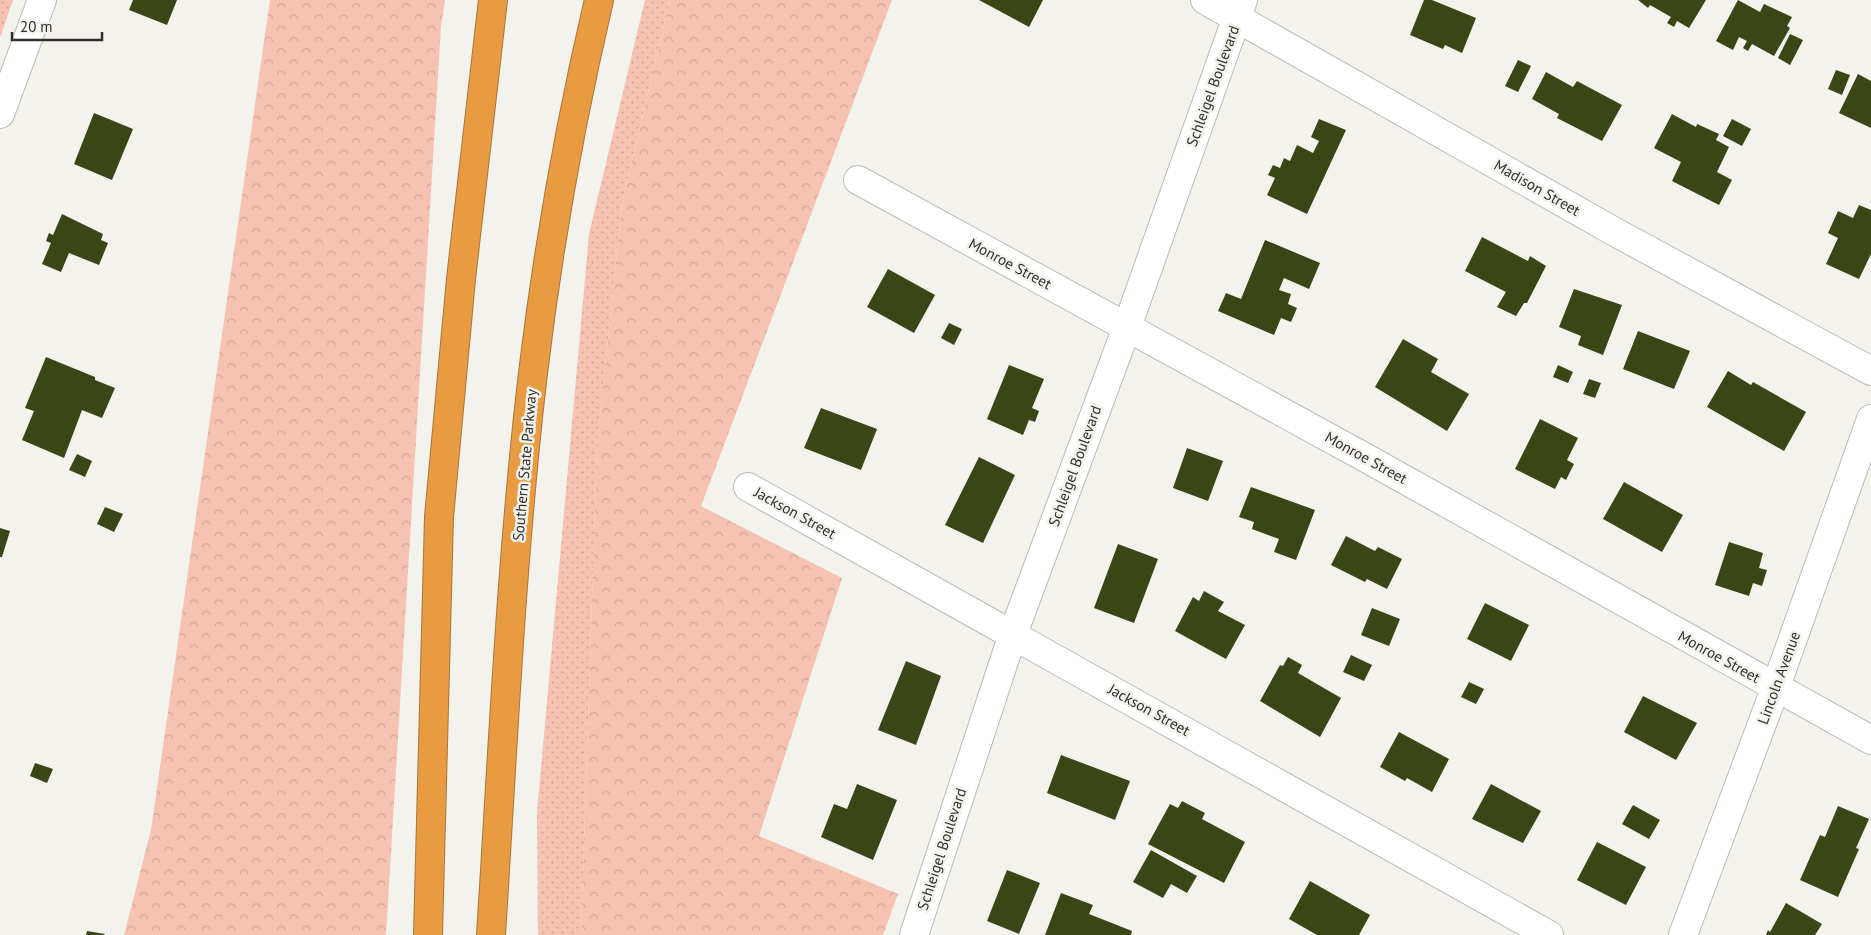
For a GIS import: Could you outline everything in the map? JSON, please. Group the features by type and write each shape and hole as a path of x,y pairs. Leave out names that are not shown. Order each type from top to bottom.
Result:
{"highway":[{"path":"428,935 439,517 461,279 493,0"},
{"name":"Southern State Parkway","path":"491,935 513,596 533,373 558,202 599,0"}],"street":[{"path":"0,114 42,0"},
{"name":"Madison Street","path":"1205,0 1240,9 1615,232 1871,371"},
{"name":"Schleigel Boulevard","path":"914,935 1012,634 1127,327 1240,9"},
{"name":"Monroe Street","path":"858,180 1366,458 1775,689 1871,740"},
{"name":"Lincoln Avenue","path":"1684,935 1775,689 1871,419"},
{"name":"Jackson Street","path":"748,487 1549,935"}],"green space":[{"path":"0,0 13,0 0,38"},
{"path":"270,0 445,0 441,26 386,935 124,935 151,830"},
{"path":"645,0 670,0 622,203 597,445 581,935 538,935 537,813 589,234"},
{"path":"670,0 892,0 701,506 842,578 759,836 898,894 883,935 581,935 597,445 622,203"}],"building":[{"path":"133,0 177,0 167,25 129,10"},
{"path":"979,0 1043,0 1029,27"},
{"path":"1424,0 1432,0 1476,18 1462,53 1445,45 1443,49 1410,35"},
{"path":"1638,0 1706,0 1689,28 1677,21 1674,27 1667,23 1671,17 1650,5 1648,8"},
{"path":"1738,0 1760,12 1764,4 1792,17 1787,26 1790,28 1774,56 1752,44 1748,51 1743,48 1747,41 1739,37 1733,50 1716,41"},
{"path":"1790,34 1803,40 1790,65 1778,58"},
{"path":"1518,60 1531,66 1518,92 1505,86"},
{"path":"1836,70 1850,75 1842,95 1828,89"},
{"path":"1546,72 1573,87 1577,81 1622,105 1602,141 1557,118 1559,114 1532,99"},
{"path":"1858,74 1871,81 1871,128 1839,113"},
{"path":"94,113 133,129 112,180 74,164"},
{"path":"1672,114 1696,127 1697,124 1719,134 1716,140 1729,147 1717,172 1732,180 1719,205 1672,181 1681,162 1654,148"},
{"path":"1319,119 1346,130 1307,214 1267,195 1275,178 1268,175 1273,165 1280,168 1284,158 1290,161 1297,145 1313,153 1319,141 1311,137"},
{"path":"1732,119 1751,129 1742,146 1723,136"},
{"path":"1859,205 1871,210 1871,254 1859,279 1826,264 1838,238 1828,233 1838,211 1853,218"},
{"path":"62,214 103,234 101,240 108,243 99,265 69,253 61,272 42,264 51,243 46,241 49,233 53,235"},
{"path":"1482,237 1528,261 1530,256 1546,266 1527,303 1524,303 1516,316 1497,307 1506,292 1465,271"},
{"path":"1265,240 1320,263 1309,289 1284,278 1279,290 1291,294 1288,304 1297,308 1291,322 1281,318 1274,335 1218,311 1226,293 1241,299"},
{"path":"888,269 935,295 914,333 867,307"},
{"path":"1574,289 1622,305 1603,355 1578,345 1581,336 1559,327"},
{"path":"949,323 962,329 954,345 941,338"},
{"path":"1638,331 1690,351 1674,389 1623,369"},
{"path":"1403,339 1438,359 1431,372 1469,394 1447,431 1375,387"},
{"path":"46,357 95,377 95,380 115,388 102,418 82,410 64,458 22,440 34,411 25,408"},
{"path":"1009,365 1044,379 1032,408 1039,411 1035,422 1029,420 1023,435 987,419"},
{"path":"1558,365 1573,372 1568,383 1553,377"},
{"path":"1728,371 1751,385 1753,382 1806,412 1784,451 1707,407"},
{"path":"1589,379 1601,383 1595,398 1583,394"},
{"path":"821,408 877,429 861,470 804,448"},
{"path":"1540,419 1578,438 1567,460 1574,464 1566,480 1561,477 1555,489 1515,469"},
{"path":"1187,448 1223,461 1208,501 1173,488"},
{"path":"77,454 92,461 85,477 69,470"},
{"path":"979,457 1015,475 983,543 945,525"},
{"path":"1624,482 1683,515 1662,552 1603,519"},
{"path":"1251,487 1315,510 1296,560 1274,552 1279,539 1252,529 1254,522 1239,517"},
{"path":"105,507 123,514 114,532 97,524"},
{"path":"0,528 10,531 2,557 0,557"},
{"path":"1346,536 1375,551 1378,547 1402,559 1387,589 1367,579 1365,582 1331,565"},
{"path":"1729,542 1763,553 1759,568 1767,570 1762,586 1753,583 1749,596 1715,585"},
{"path":"1118,544 1158,559 1134,623 1094,608"},
{"path":"1204,591 1224,602 1218,611 1245,625 1226,659 1175,631 1193,597 1199,601"},
{"path":"1485,603 1529,625 1511,661 1467,639"},
{"path":"1372,608 1400,619 1389,646 1361,635"},
{"path":"1351,655 1372,665 1364,681 1343,672"},
{"path":"1288,657 1302,665 1298,673 1341,698 1320,737 1260,701 1280,665 1283,666"},
{"path":"906,661 941,676 916,745 878,730"},
{"path":"1469,682 1484,689 1476,704 1461,697"},
{"path":"1643,696 1697,723 1676,760 1624,732"},
{"path":"1399,732 1449,759 1432,792 1407,778 1405,781 1380,767"},
{"path":"1061,755 1130,781 1115,820 1047,793"},
{"path":"35,763 53,769 47,783 30,776"},
{"path":"857,784 897,800 873,860 821,837 834,804 847,809"},
{"path":"1491,784 1541,811 1523,843 1472,819"},
{"path":"1182,801 1205,813 1202,819 1245,842 1224,883 1148,844 1170,804 1178,808"},
{"path":"1633,805 1660,820 1649,839 1622,824"},
{"path":"1838,806 1869,819 1856,848 1859,849 1838,897 1800,880 1820,835 1825,837"},
{"path":"1597,842 1646,867 1626,905 1577,880"},
{"path":"1151,850 1197,876 1187,893 1171,884 1163,898 1133,882"},
{"path":"1007,870 1040,883 1019,934 987,921"},
{"path":"1310,881 1370,915 1359,935 1317,935 1289,919"},
{"path":"1061,893 1093,905 1089,914 1132,931 1131,935 1045,935"},
{"path":"1786,903 1822,924 1815,935 1766,935 1768,930 1770,932"},
{"path":"87,931 105,934 86,935"}]}
